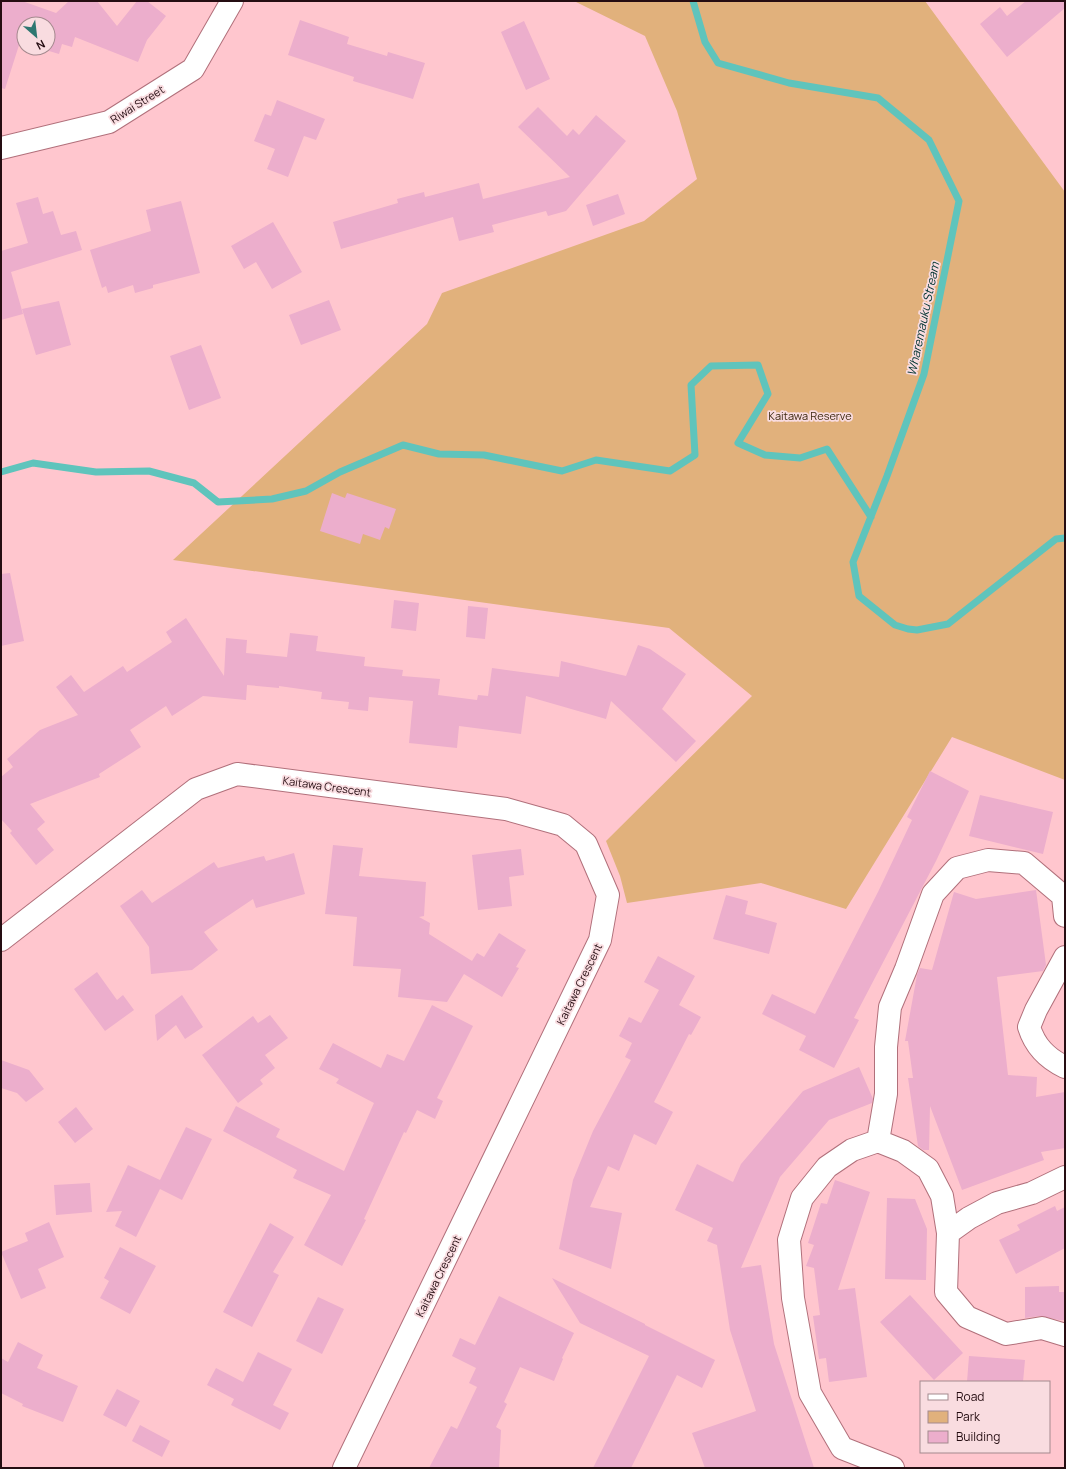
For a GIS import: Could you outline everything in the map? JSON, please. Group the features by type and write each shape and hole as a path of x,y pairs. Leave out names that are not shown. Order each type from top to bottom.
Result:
{"street":[{"name":"Riwai Street","path":"1,148 109,122 193,69 232,1"},
{"name":"Kaitawa Crescent","path":"1,940 196,789 237,774 506,809 563,825 586,844 608,895 600,940 344,1468"},
{"path":"878,1141 886,1094 886,1047 890,1007 906,969 933,894 957,868 988,860 1024,863 1063,896 1065,916"},
{"path":"1065,957 1036,1010 1029,1027 1034,1041 1053,1061 1065,1067"},
{"path":"893,1468 842,1448 810,1393 793,1298 789,1240 802,1198 827,1167 852,1150 878,1141 903,1151 928,1169 942,1196 948,1233 946,1292 967,1317 1006,1334 1042,1328 1065,1335"},
{"path":"948,1233 969,1218 997,1203 1032,1192 1065,1177"}],"green space":[{"name":"Kaitawa Reserve","path":"574,1 925,1 1065,192 1065,780 952,737 846,909 761,883 627,903 620,876 606,841 752,696 669,628 173,560 427,324 442,293 644,221 697,179 677,111 645,36"}],"building":[{"path":"1,1 22,1 56,13 69,1 97,1 117,26 137,1 147,1 166,16 147,40 138,62 75,37 72,47 62,44 59,54 56,53 56,16 16,16 16,55 5,89 1,88"},
{"path":"1026,1 1065,1 1065,8 1007,57 980,24 1000,7 1007,16"},
{"path":"300,20 349,37 347,44 387,56 388,52 425,63 413,99 353,81 354,77 288,55"},
{"path":"524,21 550,79 526,90 501,32"},
{"path":"277,100 325,119 316,140 304,136 288,177 267,169 275,149 254,141 265,114 271,116"},
{"path":"538,107 567,136 573,129 579,135 596,115 626,141 566,211 548,216 546,211 492,225 494,232 459,241 453,217 341,249 333,222 398,203 397,199 424,192 425,197 479,183 483,199 570,177 518,127"},
{"path":"618,194 625,214 593,226 586,205"},
{"path":"38,197 43,214 53,211 61,235 76,231 82,250 11,272 23,314 1,320 1,251 28,243 16,203"},
{"path":"181,201 200,273 153,285 153,288 135,293 133,285 108,293 106,286 102,288 90,250 151,231 146,210"},
{"path":"273,222 302,272 272,289 256,262 244,269 231,246"},
{"path":"329,300 341,330 301,345 289,315"},
{"path":"59,301 71,345 36,355 22,309"},
{"path":"201,345 221,398 189,410 170,356"},
{"path":"332,493 345,498 347,493 396,509 389,529 385,527 380,540 363,534 360,544 320,531"},
{"path":"10,573 24,641 1,646 1,574"},
{"path":"394,600 419,603 416,631 391,628"},
{"path":"468,606 488,608 485,639 466,637"},
{"path":"186,618 224,676 226,638 247,640 246,653 287,657 290,633 318,636 316,651 365,657 364,666 403,670 402,676 440,679 438,695 477,700 478,695 488,696 492,668 559,677 561,661 626,676 638,645 650,649 686,674 662,709 696,741 676,762 611,701 606,719 526,696 521,734 459,726 457,748 409,743 413,701 369,697 368,711 348,709 349,702 321,699 322,692 279,686 279,688 247,685 246,700 203,696 172,716 166,706 130,730 141,747 99,774 100,777 30,804 45,822 37,829 54,850 36,865 10,833 12,831 1,819 1,777 13,767 7,759 40,730 78,715 56,687 71,675 84,692 123,666 127,672 172,642 166,632"},
{"path":"930,771 969,791 936,861 854,1018 859,1020 834,1068 799,1050 806,1036 762,1014 772,994 815,1014 878,892 912,820 907,817"},
{"path":"980,795 1053,812 1043,854 969,836"},
{"path":"333,845 363,848 359,876 426,882 424,916 419,917 430,923 429,934 472,961 477,953 484,957 499,933 526,950 516,967 519,968 502,997 464,974 447,1002 398,997 401,969 353,966 357,917 325,914"},
{"path":"521,849 524,875 509,877 512,906 478,910 472,855"},
{"path":"294,853 305,894 256,908 253,899 204,932 218,950 192,970 151,974 149,947 120,906 142,890 152,903 214,862 218,868 264,856 266,861"},
{"path":"1036,890 1046,965 1043,971 997,977 1008,1075 1037,1077 1036,1097 1065,1092 1065,1148 1041,1152 1044,1160 962,1190 930,1106 929,1150 923,1150 918,1146 908,1078 913,1078 908,1041 905,1041 917,975 920,968 932,970 954,892 976,899"},
{"path":"726,895 748,901 745,914 777,923 769,954 713,939"},
{"path":"658,956 695,976 679,1005 701,1017 691,1035 689,1034 654,1102 673,1112 656,1145 634,1134 619,1171 608,1166 590,1207 622,1213 611,1269 559,1249 573,1180 593,1131 631,1060 625,1057 632,1043 619,1036 629,1017 641,1023 659,990 644,982"},
{"path":"97,972 117,1000 123,995 134,1010 105,1031 74,989"},
{"path":"182,995 203,1027 185,1039 176,1025 157,1041 155,1015"},
{"path":"432,1005 473,1026 437,1098 443,1101 435,1119 417,1110 406,1133 404,1132 364,1219 366,1220 342,1266 304,1245 331,1195 293,1178 297,1170 223,1131 236,1106 280,1129 276,1137 344,1171 374,1103 336,1083 339,1079 319,1069 333,1043 381,1068 387,1054 404,1061"},
{"path":"270,1015 288,1038 265,1055 275,1068 260,1080 263,1084 238,1103 202,1055 253,1016 258,1023"},
{"path":"1,1060 29,1070 44,1089 26,1102 17,1093 1,1088"},
{"path":"859,1067 873,1099 872,1103 829,1120 780,1177 741,1268 761,1265 774,1344 814,1468 705,1468 692,1433 756,1411 730,1330 717,1245 707,1241 713,1228 675,1210 697,1164 733,1182 741,1164 803,1091"},
{"path":"76,1107 93,1129 75,1143 58,1122"},
{"path":"186,1127 212,1139 182,1200 160,1189 136,1237 115,1226 122,1211 106,1212 128,1165 160,1180"},
{"path":"835,1180 870,1192 838,1290 855,1288 867,1377 829,1382 826,1358 819,1359 813,1316 820,1315 814,1268 806,1266 814,1245 808,1243 821,1203 827,1204"},
{"path":"90,1183 92,1212 56,1215 54,1185"},
{"path":"887,1198 915,1199 927,1229 926,1280 885,1279"},
{"path":"1055,1206 1057,1211 1065,1207 1065,1248 1016,1274 999,1240 1020,1230 1017,1225"},
{"path":"49,1222 64,1257 38,1269 46,1288 21,1299 1,1252 28,1241 25,1233"},
{"path":"270,1223 294,1237 273,1272 279,1275 252,1327 223,1312"},
{"path":"120,1247 156,1266 130,1314 100,1298 109,1281 104,1278"},
{"path":"552,1278 715,1360 702,1388 677,1375 631,1468 593,1468 649,1356 580,1323"},
{"path":"1059,1286 1059,1292 1065,1292 1065,1320 1040,1316 1025,1318 1025,1287"},
{"path":"910,1295 963,1353 934,1380 880,1322"},
{"path":"499,1296 574,1333 562,1358 563,1359 554,1381 520,1367 504,1402 507,1404 496,1427 501,1430 499,1468 429,1468 451,1426 457,1429 477,1387 469,1383 476,1368 452,1356 460,1338 475,1345"},
{"path":"318,1297 344,1309 322,1354 296,1341"},
{"path":"18,1342 43,1355 37,1368 78,1386 63,1422 22,1406 23,1404 1,1393 1,1358 8,1362"},
{"path":"258,1352 292,1369 273,1405 289,1413 280,1430 231,1405 234,1399 207,1385 216,1368 243,1382"},
{"path":"969,1356 1025,1360 1023,1381 967,1381"},
{"path":"117,1389 140,1401 126,1427 103,1415"},
{"path":"140,1425 170,1441 162,1457 132,1441"}],"waterway":[{"name":"Wharemauku Stream","path":"693,1 705,42 718,63 789,83 878,98 929,140 959,201 924,374 887,476 853,562 859,596 895,625 917,630 948,624 1056,539 1065,538"},
{"path":"1,472 33,463 96,472 149,471 194,483 218,502 272,499 306,491 340,472 403,445 439,454 484,455 562,471 596,460 670,471 695,455 691,385 711,366 758,365 768,394 738,443 765,455 800,458 827,449 871,517"}]}
